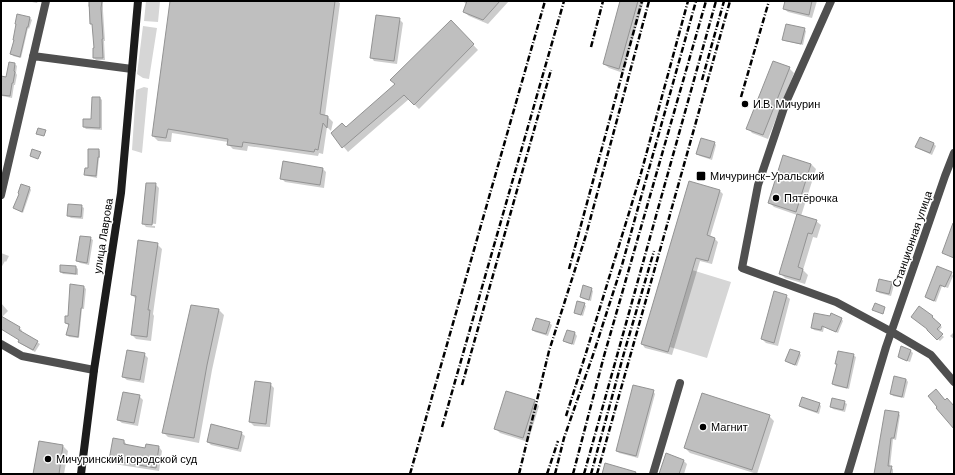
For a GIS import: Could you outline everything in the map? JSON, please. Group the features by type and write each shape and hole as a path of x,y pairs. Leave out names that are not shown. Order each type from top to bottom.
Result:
{"main road":[{"name":"улица Лаврова","path":"81,474 94,370 121,193 138,1"}],"street":[{"path":"1,195 3,175 46,1"},
{"path":"831,1 786,102 758,185 742,268 836,302 892,332 931,355 954,382"},
{"path":"33,56 132,69"},
{"name":"Станционная улица","path":"848,474 886,347 954,154"},
{"path":"1,344 22,356 94,370"},
{"path":"653,474 680,383"}],"shaded area":[{"path":"146,1 160,1 158,22 144,21"},
{"path":"143,26 157,28 149,79 143,78 137,74"},
{"path":"144,87 148,88 142,153 132,150 136,90"},
{"path":"692,270 731,282 707,358 670,347"}],"building":[{"path":"89,1 102,1 103,58 93,58 94,48 92,24 90,24"},
{"path":"170,1 335,1 320,114 328,116 327,128 323,123 318,150 315,149 314,152 243,142 242,147 227,145 228,139 168,129 166,138 152,136"},
{"path":"467,1 500,1 483,20 463,12"},
{"path":"620,1 638,1 619,69 603,64"},
{"path":"785,1 812,1 809,15 783,9"},
{"path":"17,14 30,17 20,57 10,54 14,40"},
{"path":"376,15 400,18 394,61 370,58"},
{"path":"451,20 474,44 414,105 404,95 342,148 331,133 342,123 346,127 395,84 390,80"},
{"path":"786,24 805,28 801,44 782,40"},
{"path":"773,61 790,67 763,135 746,129"},
{"path":"9,62 15,63 15,72 10,96 1,95 1,76 6,77"},
{"path":"92,97 100,97 100,128 83,127 83,119 91,119"},
{"path":"38,128 46,130 44,136 36,134"},
{"path":"920,137 934,143 930,153 915,147"},
{"path":"701,138 715,142 710,158 696,154"},
{"path":"32,149 41,152 38,159 30,156"},
{"path":"88,149 99,149 96,176 84,175 85,168 88,168"},
{"path":"783,155 811,164 796,212 768,203"},
{"path":"283,161 323,168 320,185 280,179"},
{"name":"Мичуринск-Уральский","path":"689,181 720,190 707,235 715,238 708,261 696,258 668,352 641,344"},
{"path":"146,183 156,183 152,225 142,224"},
{"path":"21,184 30,187 22,212 13,208 19,194"},
{"path":"68,204 82,205 81,217 67,216"},
{"path":"797,214 817,220 812,234 808,233 798,267 803,269 800,280 779,274"},
{"path":"954,223 954,258 942,253"},
{"path":"80,236 91,237 87,263 76,261"},
{"path":"138,240 158,243 148,310 150,310 147,337 131,335 136,296 131,295"},
{"path":"60,265 76,266 76,274 60,272"},
{"path":"937,266 952,272 945,287 940,285 934,301 925,297"},
{"path":"879,279 892,282 889,294 876,291"},
{"path":"70,284 84,286 78,337 66,335 69,324 65,323 65,316 68,316"},
{"path":"583,285 592,288 589,300 580,297"},
{"path":"774,291 787,295 774,343 761,339"},
{"path":"577,301 585,303 581,315 574,313"},
{"path":"875,303 885,307 883,314 872,310"},
{"path":"191,305 219,309 194,438 162,433"},
{"path":"919,306 933,316 932,317 941,325 937,329 943,334 937,340 927,329 911,317"},
{"path":"814,313 830,316 831,313 842,318 836,332 822,326 821,330 811,328"},
{"path":"1,316 20,327 19,330 38,341 33,350 18,342 19,340 1,329"},
{"path":"536,318 550,322 546,334 532,330"},
{"path":"567,330 575,332 572,344 563,341"},
{"path":"901,346 911,350 907,361 898,357"},
{"path":"790,349 800,352 795,365 785,361"},
{"path":"127,350 145,353 140,380 122,377"},
{"path":"838,351 854,354 847,388 832,384 837,364 835,364"},
{"path":"894,376 906,379 902,397 890,394"},
{"path":"255,381 271,383 266,424 249,422"},
{"path":"633,385 654,390 636,456 616,451"},
{"path":"936,389 945,400 947,398 954,406 954,429 928,396"},
{"path":"506,391 535,400 523,438 494,429"},
{"path":"123,392 140,395 134,423 117,420"},
{"path":"702,393 770,415 752,470 684,448"},
{"path":"802,397 820,403 817,412 799,406"},
{"path":"832,398 845,401 843,410 830,407"},
{"path":"885,410 899,412 894,438 891,438 888,466 892,466 890,474 874,474"},
{"path":"211,424 242,432 238,449 207,442"},
{"path":"113,438 124,440 124,444 145,448 146,444 159,446 156,468 109,460"},
{"name":"Мичуринский городской суд","path":"39,441 63,445 59,474 33,474"},
{"path":"666,453 684,460 679,474 659,474"},
{"path":"605,463 636,472 635,474 602,474"}],"railway":[{"path":"410,474 545,1"},
{"path":"442,427 564,1"},
{"path":"591,47 603,1"},
{"path":"569,269 642,1"},
{"path":"519,474 549,351 586,235 649,1"},
{"path":"566,416 640,177 688,1"},
{"path":"555,474 564,438 622,265 696,1"},
{"path":"573,474 604,356 706,1"},
{"path":"584,474 716,1"},
{"path":"702,80 724,1"},
{"path":"597,474 730,1"},
{"path":"741,97 769,1"},
{"path":"462,385 551,70"},
{"path":"591,474 654,251"},
{"path":"547,474 558,441"}],"place":[{"name":"И.В. Мичурин","path":"745,104"},
{"name":"Мичуринск-Уральский","path":"701,176"},
{"name":"Пятёрочка","path":"776,198"},
{"name":"Магнит","path":"703,427"},
{"name":"Мичуринский городской суд","path":"48,459"}]}
